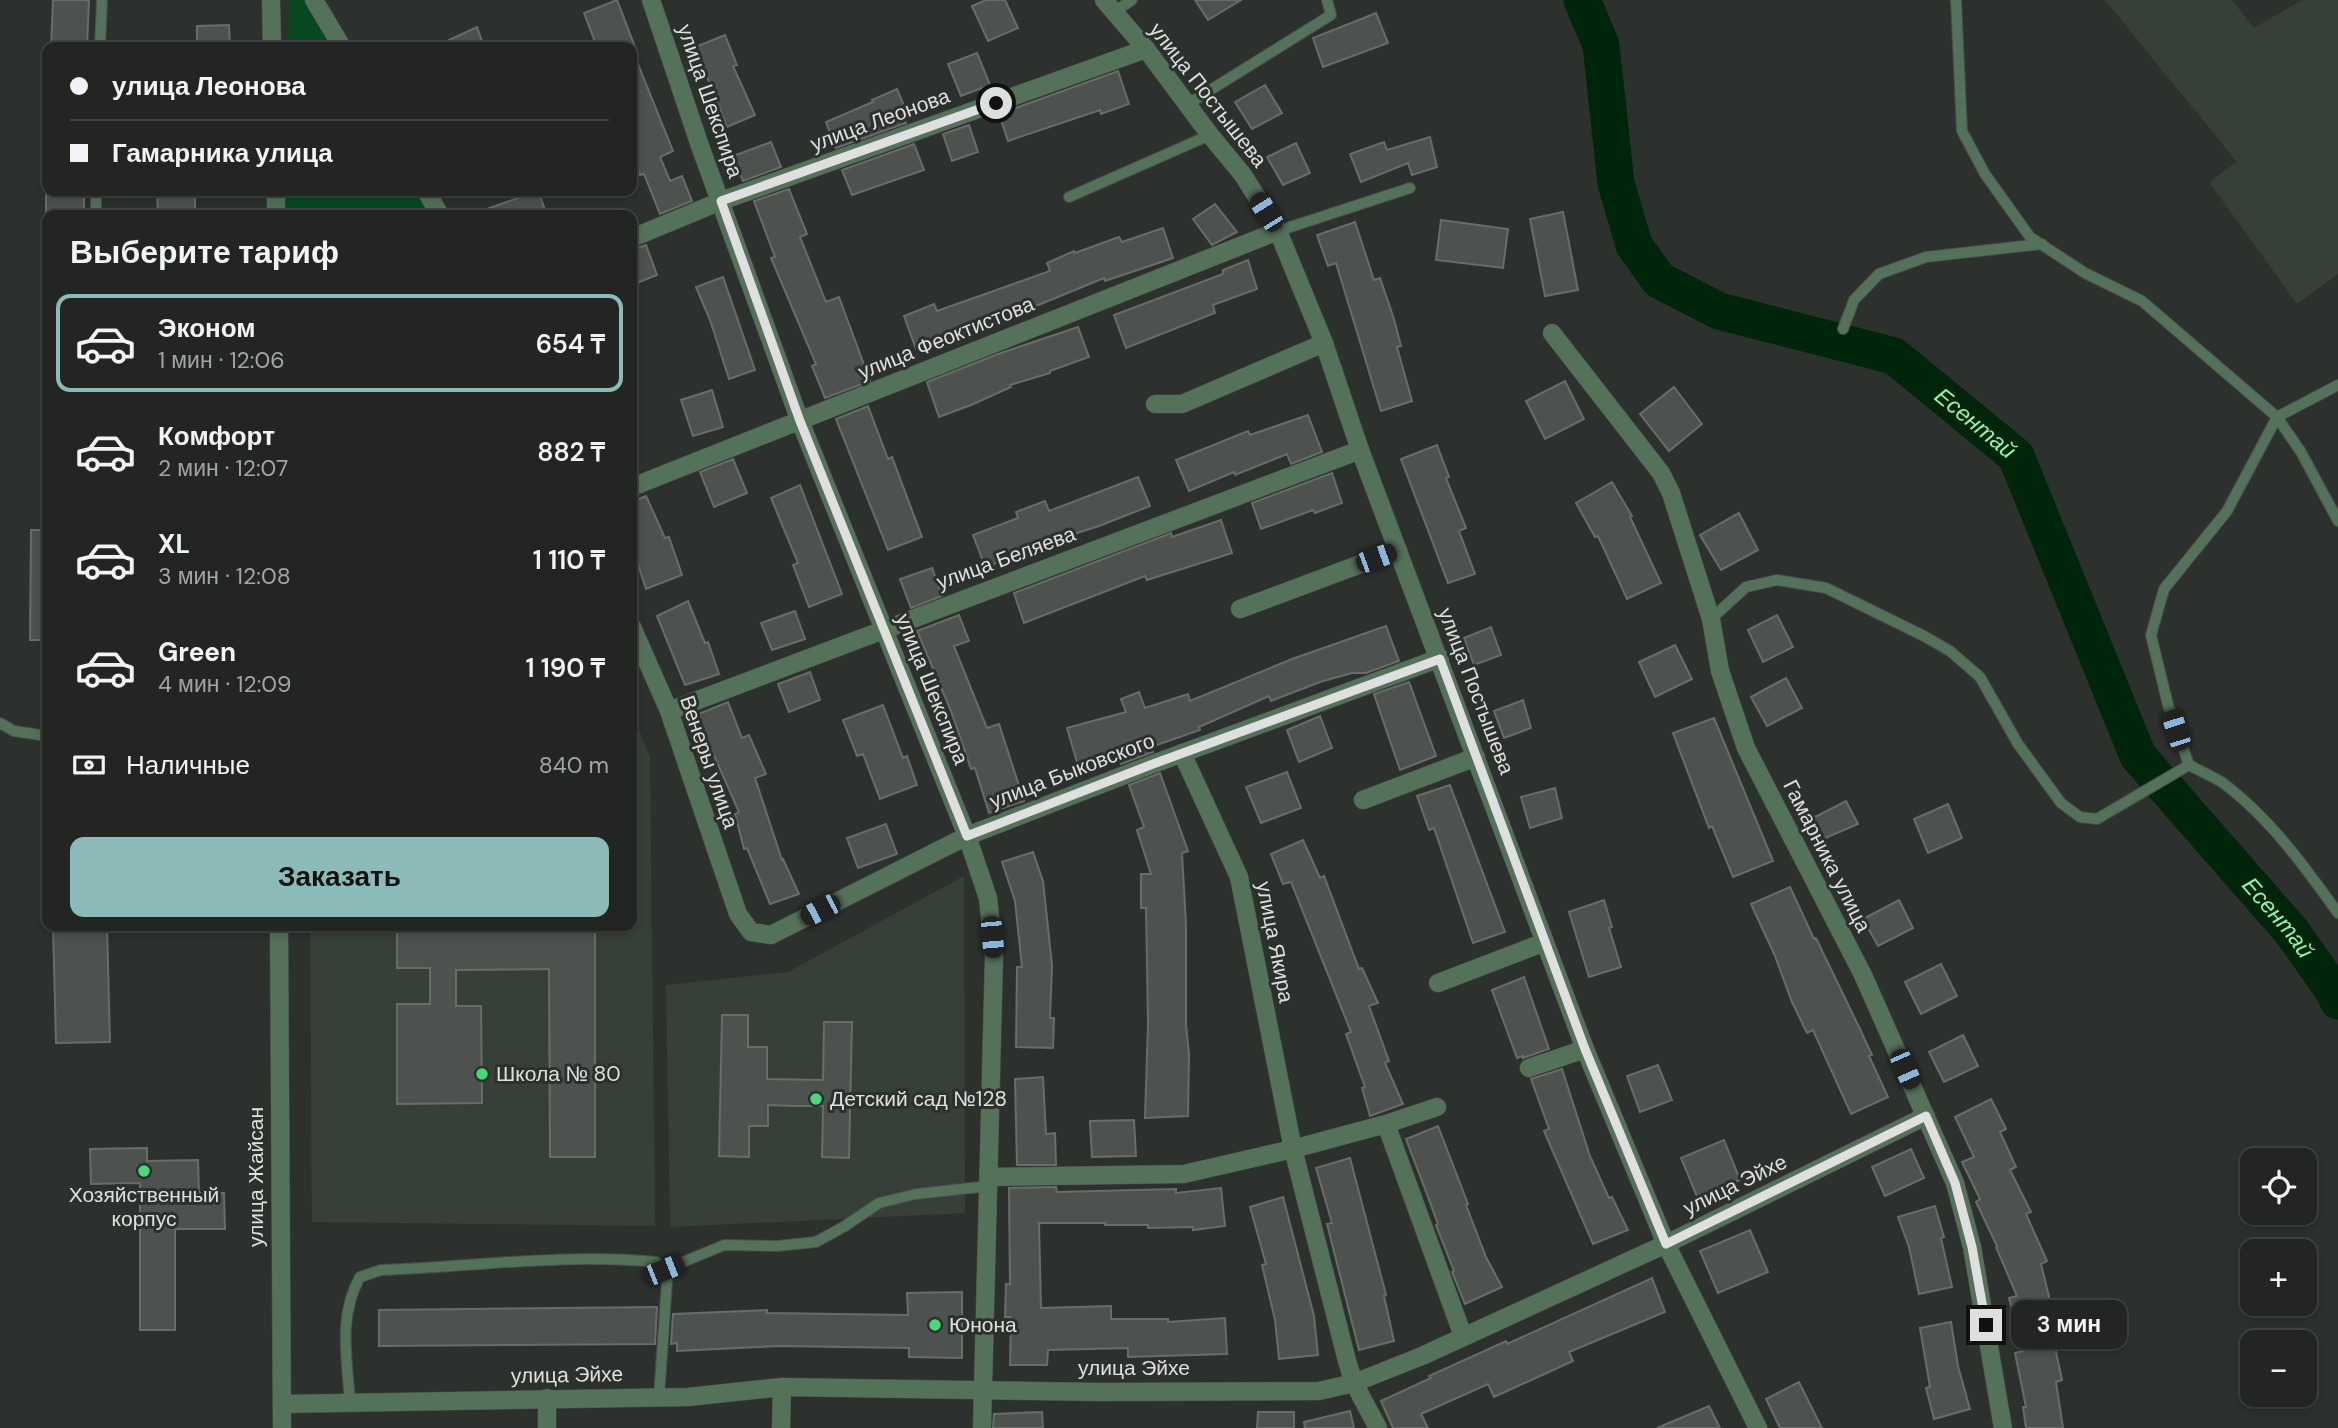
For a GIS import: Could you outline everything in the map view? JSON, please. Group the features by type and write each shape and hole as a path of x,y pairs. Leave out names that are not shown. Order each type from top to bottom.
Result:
{"street":[{"path":"271,0 272,42"},
{"path":"314,0 339,42"},
{"name":"улица Шекспира","path":"651,0 700,146 800,421 967,836 988,898 994,956 982,1428"},
{"name":"улица Постышева","path":"1109,6 1146,49 1243,175 1278,231 1324,343 1360,450 1585,1049 1666,1244 1758,1428"},
{"name":"улица Леонова","path":"637,236 721,201 1146,49"},
{"name":"улица Феоктистова","path":"637,485 1278,231"},
{"name":"Гамарника улица","path":"1552,332 1661,473 1671,493 1711,619 1720,671 1746,748 1863,975 1955,1183 1972,1247 2003,1428"},
{"path":"1155,404 1182,404 1324,343"},
{"name":"улица Беляева","path":"669,711 1360,450"},
{"path":"1240,609 1398,550"},
{"name":"Венеры улица","path":"637,638 669,711 738,914"},
{"name":"улица Быковского","path":"738,914 751,932 771,934 967,836 1182,753 1440,659"},
{"name":"улица Якира","path":"1182,753 1239,877 1293,1149 1354,1382 1378,1428"},
{"path":"1363,800 1476,757"},
{"name":"улица Жайсан","path":"279,931 282,1428"},
{"path":"1438,983 1545,942"},
{"path":"1529,1068 1585,1049"},
{"path":"989,1182 1184,1174 1293,1149 1437,1107"},
{"name":"улица Эйхе","path":"282,1404 688,1397 782,1387 1102,1392 1319,1391 1354,1382 1422,1356 1666,1244 1926,1116"},
{"path":"1386,1124 1463,1336"},
{"path":"781,1428 782,1387"},
{"path":"547,1398 547,1428"}],"lane":[{"path":"100,42 102,0"},
{"path":"1109,6 1132,0"},
{"path":"1188,104 1331,15 1327,0"},
{"path":"1956,0 1962,131 1985,174 2030,237 2085,272 2142,301 2277,417 2301,452 2338,521"},
{"path":"1069,197 1210,135"},
{"path":"1278,231 1410,188"},
{"path":"1843,329 1854,300 1879,274 1926,257 2042,244"},
{"path":"2338,385 2277,417 2227,511 2164,589 2151,635 2168,705 2189,765 2221,782 2259,814 2315,880 2338,913"},
{"path":"1711,619 1746,587 1777,580 1826,588 1950,651 1980,677 2018,744 2061,803 2080,817 2097,819 2189,765"},
{"path":"0,723 14,731 42,735"},
{"path":"664,1270 724,1245 777,1246 816,1242 878,1203 989,1182"},
{"path":"350,1402 345,1329 351,1294 360,1277 381,1270 548,1260 645,1261 656,1262 664,1270 667,1281 659,1397"}],"shaded area":[{"path":"2105,0 2232,0 2254,28 2302,0 2338,0 2338,274 2297,304 2209,182 2237,162"},
{"name":"Школа № 80","path":"637,725 650,757 655,1226 312,1222 310,931 637,931"},
{"name":"Детский сад №128","path":"964,876 965,1213 670,1227 666,985 788,972"}],"green space":[{"path":"290,0 313,0 337,42 288,42"},
{"path":"283,196 424,196 432,210 282,210"}],"building":[{"path":"53,0 89,0 87,42 51,42"},
{"path":"617,0 633,42 595,42 584,13"},
{"path":"986,0 1005,0 1018,28 988,41 972,6"},
{"path":"1195,0 1241,0 1208,20"},
{"path":"1376,13 1388,43 1323,67 1313,38"},
{"path":"229,25 230,42 197,42 197,26"},
{"path":"477,27 482,42 445,42"},
{"path":"725,35 737,65 733,66 755,115 727,127 695,47"},
{"path":"977,53 990,85 961,96 948,64"},
{"path":"637,61 673,151 660,157 670,181 682,176 692,201 660,214 644,174 640,175 637,167"},
{"path":"1118,71 1129,104 1101,114 1100,110 1008,141 999,114"},
{"path":"1265,85 1282,113 1252,129 1235,102"},
{"path":"897,89 909,117 904,119 906,123 836,148 826,122"},
{"path":"969,125 978,152 952,161 943,134"},
{"path":"1430,137 1437,167 1412,175 1408,163 1361,182 1350,154 1384,142 1387,150"},
{"path":"771,142 781,167 743,181 733,156"},
{"path":"1296,143 1310,173 1283,185 1267,157"},
{"path":"914,144 924,170 852,195 842,170"},
{"path":"789,189 807,234 800,237 826,302 839,297 870,381 825,398 812,366 816,364 771,258 775,257 754,201"},
{"path":"46,196 84,196 84,210 46,210"},
{"path":"157,196 195,196 195,210 158,210"},
{"path":"524,196 540,196 545,210 484,210"},
{"path":"1215,204 1237,232 1212,245 1193,219"},
{"path":"1563,212 1578,290 1545,296 1530,219"},
{"path":"1441,220 1508,229 1503,268 1436,260"},
{"path":"1355,222 1374,280 1380,278 1394,319 1401,346 1397,347 1412,401 1381,411 1336,263 1328,266 1317,235"},
{"path":"1163,228 1173,258 1105,281 1104,278 1031,308 916,349 904,316 934,304 937,311 1050,271 1047,263 1074,251 1075,253 1119,237 1122,242"},
{"path":"646,245 657,275 637,283 637,248"},
{"path":"1248,260 1257,289 1213,305 1215,313 1126,348 1114,315 1223,274 1223,270"},
{"path":"723,277 755,370 729,379 696,287"},
{"path":"1078,327 1089,357 1010,385 1011,387 939,417 927,382"},
{"path":"1565,381 1584,419 1545,439 1526,401"},
{"path":"1674,387 1702,424 1669,451 1640,414"},
{"path":"712,390 723,427 693,436 681,400"},
{"path":"868,406 888,459 892,457 922,537 888,550 836,419"},
{"path":"1308,415 1322,452 1291,464 1287,454 1189,491 1176,460 1248,431 1250,435"},
{"path":"1437,445 1449,477 1446,478 1466,528 1459,531 1475,574 1448,583 1401,459"},
{"path":"733,459 747,493 714,507 700,472"},
{"path":"1332,473 1342,503 1315,513 1313,510 1261,529 1252,503"},
{"path":"1138,477 1150,506 1099,526 1018,552 1019,555 985,567 973,535 1018,518 1016,512 1045,501 1049,511"},
{"path":"1612,482 1632,516 1630,517 1661,583 1627,599 1598,536 1595,537 1576,503"},
{"path":"800,485 842,594 809,607 793,565 798,563 771,498"},
{"path":"646,496 665,538 669,537 682,575 646,589 637,561 637,500"},
{"path":"1739,513 1758,550 1721,570 1700,535"},
{"path":"1221,520 1232,553 1147,580 1145,576 1024,623 1014,593 1171,533 1172,537"},
{"path":"31,530 42,530 42,640 30,640"},
{"path":"932,568 942,596 911,608 900,579"},
{"path":"688,601 705,643 708,642 719,674 685,685 657,616"},
{"path":"795,611 805,639 772,650 761,623"},
{"path":"959,615 969,641 954,646 987,728 999,724 1024,801 989,813 975,768 971,769 951,711 917,631"},
{"path":"1777,615 1793,647 1763,662 1748,630"},
{"path":"1386,626 1399,661 1366,673 1352,673 1320,682 1271,701 1269,696 1199,727 1200,730 1151,747 1153,752 1121,764 1119,758 1079,769 1067,728 1126,712 1121,699 1139,692 1145,708 1188,694 1190,701 1292,659"},
{"path":"1491,627 1501,655 1474,665 1464,638"},
{"path":"1675,645 1692,679 1655,697 1639,662"},
{"path":"810,672 820,700 789,712 778,684"},
{"path":"1786,678 1802,708 1767,726 1751,697"},
{"path":"1409,682 1436,756 1400,770 1374,694"},
{"path":"1523,700 1531,728 1504,738 1494,711"},
{"path":"728,702 742,738 749,735 766,774 755,778 782,860 799,894 770,904 747,848 744,849 735,814 739,812 696,715"},
{"path":"883,705 903,758 907,756 917,785 880,799 863,754 857,756 843,720"},
{"path":"1320,716 1332,748 1299,762 1287,730"},
{"path":"1714,718 1773,861 1733,877 1712,826 1709,828 1673,733"},
{"path":"1287,772 1301,808 1261,823 1246,787"},
{"path":"1160,773 1188,851 1182,853 1189,1054 1188,1116 1145,1118 1147,961 1146,908 1141,908 1141,874 1151,874 1137,830 1144,827 1129,785"},
{"path":"1450,785 1505,932 1473,943 1434,828 1429,830 1417,796"},
{"path":"1555,788 1562,818 1530,828 1521,797"},
{"path":"1846,801 1858,824 1823,839 1813,818"},
{"path":"1948,804 1962,838 1928,853 1914,819"},
{"path":"886,824 897,854 858,868 847,838"},
{"path":"1303,840 1320,878 1324,876 1359,969 1362,968 1378,1003 1369,1006 1389,1061 1385,1063 1403,1104 1370,1116 1362,1088 1365,1087 1346,1034 1351,1032 1291,882 1283,884 1271,854"},
{"path":"1033,852 1043,881 1052,965 1050,1018 1054,1018 1053,1048 1016,1047 1017,967 1022,967 1015,901 1002,862"},
{"path":"1790,887 1872,1055 1869,1056 1888,1097 1851,1114 1813,1030 1807,1033 1792,1002 1751,904"},
{"path":"1604,900 1621,967 1589,977 1569,912"},
{"path":"1899,900 1913,928 1878,946 1863,919"},
{"path":"53,931 107,931 110,1042 56,1043"},
{"name":"Школа № 80","path":"397,931 595,931 595,1157 550,1157 549,969 456,970 456,1006 481,1006 482,1103 397,1104 397,1004 430,1004 430,968 397,968"},
{"path":"1941,964 1957,996 1921,1014 1905,982"},
{"path":"1524,977 1549,1049 1517,1058 1492,990"},
{"path":"722,1015 748,1015 748,1047 767,1047 767,1079 823,1080 824,1022 852,1022 849,1158 822,1157 823,1106 768,1105 768,1126 749,1126 749,1157 719,1156"},
{"path":"1963,1035 1978,1066 1944,1082 1929,1052"},
{"path":"1658,1065 1672,1100 1640,1112 1627,1076"},
{"path":"1562,1069 1590,1156 1609,1198 1612,1197 1628,1230 1593,1244 1544,1131 1549,1129 1531,1079"},
{"path":"1043,1077 1046,1134 1055,1133 1056,1165 1017,1165 1015,1079"},
{"path":"1991,1099 2006,1129 2000,1132 2016,1167 2010,1170 2031,1212 2026,1214 2047,1261 2041,1264 2055,1321 2050,1323 2062,1380 2056,1382 2063,1428 2026,1428 2023,1407 2026,1407 2015,1353 2023,1351 2009,1298 2017,1296 1976,1202 1980,1199 1962,1162 1974,1157 1955,1117"},
{"path":"1134,1120 1136,1156 1092,1157 1090,1121"},
{"path":"1438,1126 1486,1257 1502,1287 1465,1304 1406,1139"},
{"path":"1724,1140 1740,1180 1698,1199 1681,1158"},
{"path":"147,1148 147,1161 198,1160 199,1193 224,1193 225,1229 175,1229 175,1330 140,1330 140,1183 91,1184 90,1149"},
{"path":"1911,1149 1924,1178 1885,1196 1872,1167"},
{"path":"1350,1158 1386,1295 1384,1296 1394,1341 1359,1350 1327,1224 1332,1223 1316,1168"},
{"path":"1056,1187 1057,1192 1176,1189 1176,1193 1221,1188 1225,1226 1193,1230 1193,1227 1148,1228 1148,1225 1105,1223 1039,1223 1041,1308 1111,1306 1111,1319 1168,1319 1168,1322 1225,1318 1227,1354 1128,1357 1128,1348 1048,1350 1047,1365 1010,1365 1011,1317 1005,1317 1006,1284 1010,1284 1009,1188"},
{"path":"1283,1197 1314,1316 1318,1355 1279,1359 1275,1320 1262,1265 1266,1264 1250,1207"},
{"path":"1935,1206 1944,1237 1941,1238 1952,1287 1919,1294 1909,1247 1898,1217"},
{"path":"1750,1230 1768,1272 1718,1293 1700,1251"},
{"path":"1652,1278 1665,1312 1569,1352 1573,1361 1494,1397 1488,1384 1421,1414 1428,1428 1393,1428 1381,1401 1506,1341 1507,1344"},
{"path":"962,1292 962,1358 909,1357 909,1348 779,1346 677,1351 677,1343 671,1344 673,1314 767,1310 767,1313 908,1315 907,1293"},
{"path":"657,1307 655,1344 379,1346 379,1310"},
{"path":"1951,1322 1958,1366 1970,1409 1934,1419 1926,1388 1930,1387 1920,1328"},
{"path":"1799,1382 1822,1428 1780,1428 1766,1399"},
{"path":"1709,1406 1720,1428 1657,1428"},
{"path":"1350,1411 1354,1428 1305,1428 1304,1422"},
{"path":"1042,1412 1043,1428 993,1428 994,1414"},
{"path":"1258,1412 1294,1412 1294,1428 1257,1428"}],"waterway":[{"name":"Есентай","path":"1582,0 1601,45 1616,183 1634,245 1659,280 1719,311 1894,356 2016,456 2138,756 2292,932 2338,1001"}],"place":[{"name":"Школа № 80","path":"482,1074"},
{"name":"Детский сад №128","path":"816,1099"},
{"name":"Хозяйственный корпус","path":"144,1171"},
{"name":"Юнона","path":"935,1325"}],"route":[{"path":"996,103 721,201 800,421 967,836 1153,764 1440,659 1585,1049 1666,1244 1926,1116 1955,1183 1972,1247 1986,1325"}]}
